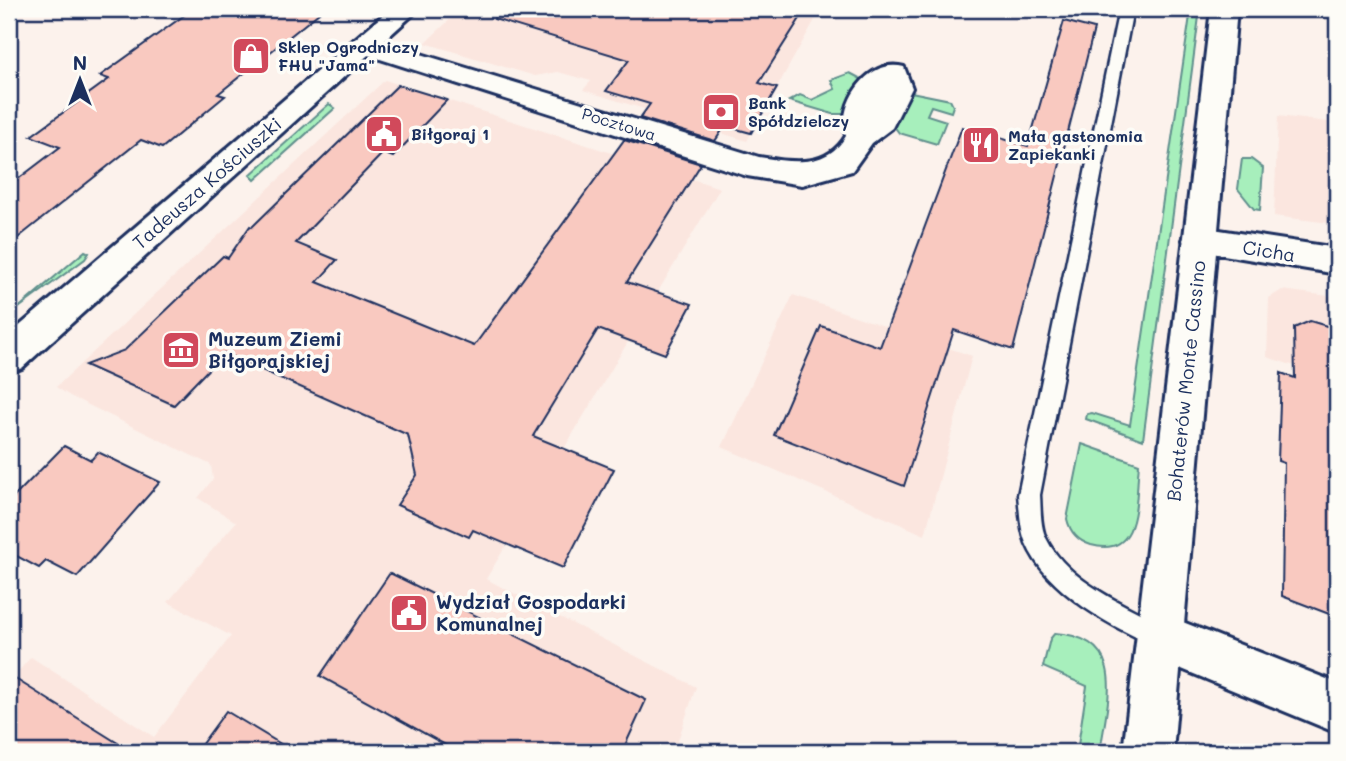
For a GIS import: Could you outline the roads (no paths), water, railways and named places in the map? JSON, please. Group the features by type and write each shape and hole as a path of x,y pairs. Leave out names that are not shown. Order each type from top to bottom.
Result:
{"street":[{"name":"Tadeusza Kościuszki","path":"9,357 406,9"},
{"name":"Bohaterów Monte Cassino","path":"1148,752 1224,9"},
{"name":"Pocztowa","path":"365,45 769,171 802,174 834,167 851,153 861,136"},
{"name":"Cicha","path":"1200,240 1337,261"},
{"path":"1160,636 1337,708"}],"lane":[{"path":"1126,9 1030,495 1031,520 1038,547 1064,577 1160,636"}],"place":[{"name":"Sklep Ogrodniczy FHU \"Jama\"","path":"251,56"},
{"name":"Bank Spółdzielczy","path":"721,112"},
{"name":"Biłgoraj 1","path":"384,134"},
{"name":"Mała gastonomia Zapiekanki","path":"981,145"},
{"name":"Muzeum Ziemi Biłgorajskiej","path":"181,350"},
{"name":"Wydział Gospodarki Komunalnej","path":"409,613"}]}
